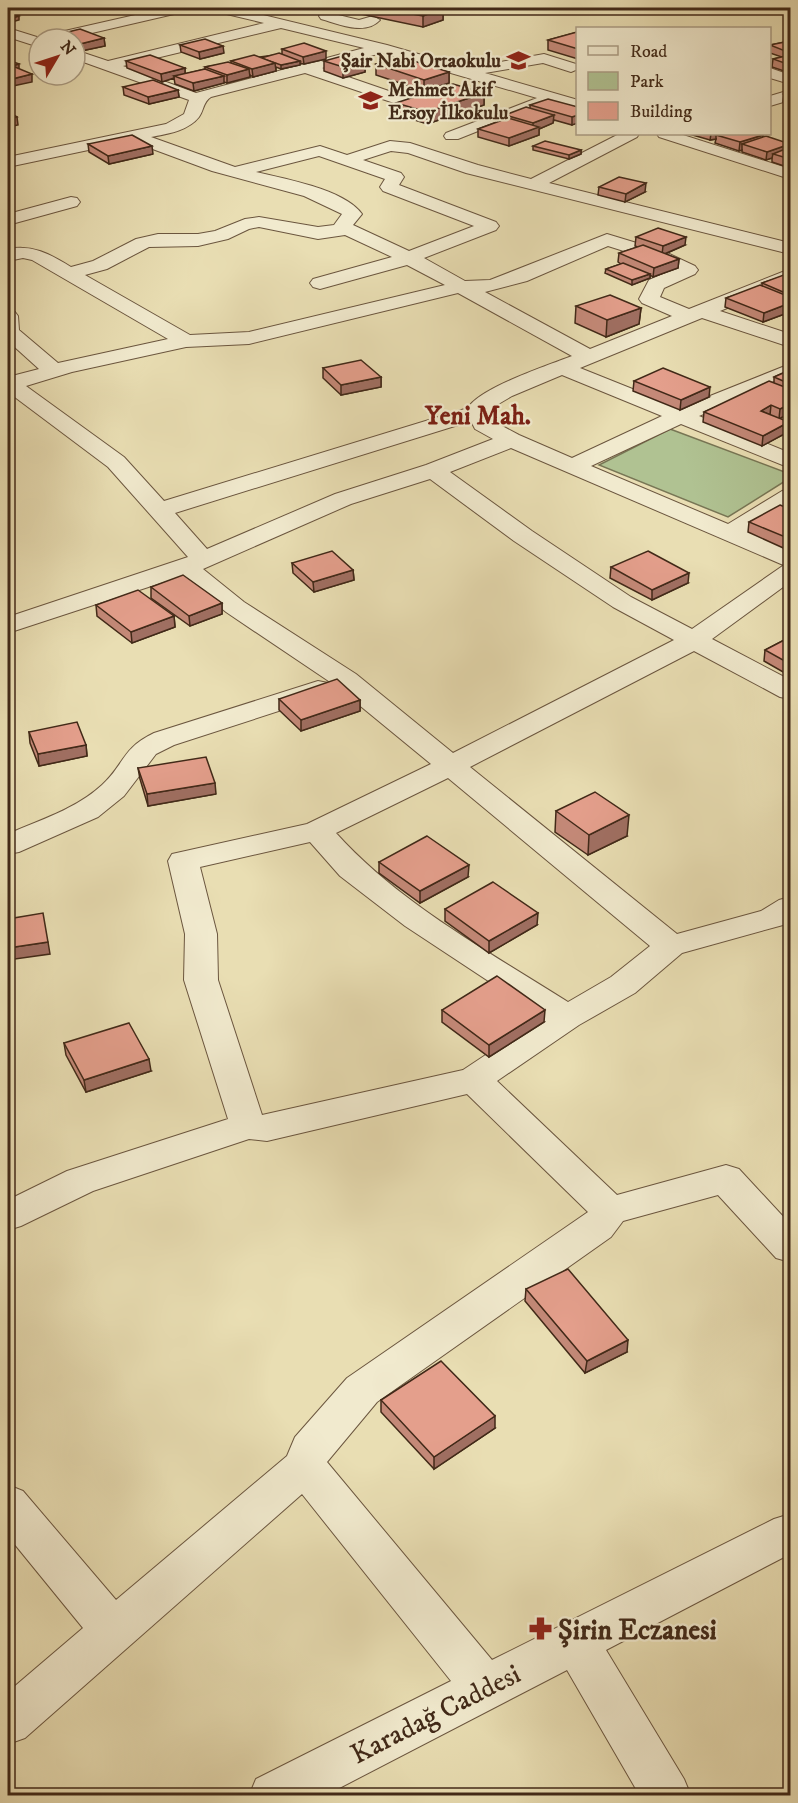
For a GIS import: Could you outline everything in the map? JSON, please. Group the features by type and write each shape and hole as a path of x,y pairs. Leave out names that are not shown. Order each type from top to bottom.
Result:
{"street":[{"path":"8,12 29,8"},
{"path":"87,30 182,8"},
{"path":"219,8 381,48 576,104"},
{"path":"110,65 281,23 312,13 360,25 373,20"},
{"path":"8,32 27,37"},
{"path":"8,48 27,44"},
{"path":"87,58 197,99 210,93 381,48"},
{"path":"469,72 530,58 544,58 571,67"},
{"path":"306,68 409,103"},
{"path":"771,73 790,80"},
{"path":"771,101 790,95"},
{"path":"452,136 553,98"},
{"path":"8,162 171,128 188,120 196,111 197,99"},
{"path":"534,184 629,135"},
{"path":"670,135 790,174"},
{"path":"135,137 234,172 324,197 349,209 353,214 342,224 347,229 406,259 438,272 589,357"},
{"path":"347,160 390,146 404,147 472,169 790,248"},
{"path":"234,172 320,151 395,177 389,187 490,226 406,259 320,283"},
{"path":"8,201 15,218 71,202"},
{"path":"68,273 100,265 143,243 158,240 198,240 221,235 245,224 259,222 318,233 347,229"},
{"path":"8,383 186,341 249,338 461,287 491,286 520,277 607,240 656,255 688,270 656,284 649,299 790,341"},
{"path":"8,255 24,252 39,256 186,341"},
{"path":"790,275 504,391 479,407 483,424 511,440 790,560"},
{"path":"8,316 9,332 55,371"},
{"path":"562,368 790,461"},
{"path":"572,466 680,416 790,370"},
{"path":"8,383 116,462 159,510 195,563 235,607 346,680 671,946"},
{"path":"159,510 480,411"},
{"path":"8,625 195,563 343,499 435,470 511,440"},
{"path":"435,470 454,488 622,602 790,691"},
{"path":"729,533 790,496"},
{"path":"248,1125 201,980 201,934 183,861 317,831 450,766 694,640 790,571"},
{"path":"8,846 87,811 114,790 146,748 164,739 346,680"},
{"path":"317,831 351,869 416,919 567,1017"},
{"path":"8,1216 80,1181 248,1125 267,1128 474,1080 567,1017 623,985 671,946 772,918 790,907"},
{"path":"474,1080 610,1210"},
{"path":"8,1722 305,1466 310,1450 362,1390 598,1227 610,1210 726,1179 790,1248"},
{"path":"305,1466 485,1687"},
{"path":"8,1504 114,1632"},
{"name":"Karadağ Caddesi","path":"273,1796 790,1533"},
{"path":"575,1641 667,1796"}],"green space":[{"path":"670,429 790,474 790,478 728,517 599,465"}],"building":[{"path":"379,8 438,8 443,9 423,16"},
{"path":"8,12 19,16 8,19"},
{"path":"87,32 104,38 87,42"},
{"path":"576,32 576,48 548,40"},
{"path":"205,39 223,46 199,52 180,45"},
{"path":"790,41 790,53 771,45"},
{"path":"304,43 326,51 303,57 282,49"},
{"path":"279,53 300,61 281,65 261,58"},
{"path":"150,55 185,68 161,74 126,61"},
{"path":"254,55 275,63 252,69 231,61"},
{"path":"346,55 365,61 343,67 324,61"},
{"path":"790,55 790,65 773,59"},
{"path":"401,57 449,72 424,80 376,64"},
{"path":"8,60 19,64 8,67"},
{"path":"228,62 249,69 227,75 205,67"},
{"path":"15,67 27,72 27,75 8,80 8,69"},
{"path":"205,69 224,76 193,83 174,76"},
{"path":"153,80 178,90 148,97 123,87"},
{"path":"453,84 484,93 427,112 396,103"},
{"path":"548,99 576,106 576,116 572,117 530,105"},
{"path":"526,107 554,115 533,123 505,115"},
{"path":"8,111 17,117 8,119"},
{"path":"508,118 539,127 509,138 478,129"},
{"path":"132,135 152,146 108,156 88,144"},
{"path":"716,135 763,135 740,142"},
{"path":"766,136 790,144 767,152 742,144"},
{"path":"545,141 581,150 569,155 533,146"},
{"path":"790,147 790,159 773,154"},
{"path":"619,177 646,183 626,194 599,187"},
{"path":"658,228 686,237 663,246 636,237"},
{"path":"643,245 679,259 654,268 619,253"},
{"path":"623,263 650,274 632,280 606,269"},
{"path":"789,273 790,295 762,283"},
{"path":"760,285 790,297 790,303 764,313 726,298"},
{"path":"610,295 641,308 607,320 576,306"},
{"path":"361,360 381,377 341,385 323,368"},
{"path":"663,368 710,387 681,400 634,381"},
{"path":"790,370 790,384 774,377"},
{"path":"769,381 790,389 790,404 780,409 771,405 761,411 789,422 763,436 704,412"},
{"path":"780,505 790,509 790,539 749,522"},
{"path":"332,551 353,570 313,582 292,563"},
{"path":"648,551 689,573 652,590 611,567"},
{"path":"183,575 222,603 189,616 151,587"},
{"path":"138,590 174,616 131,632 96,605"},
{"path":"790,637 790,664 765,650"},
{"path":"337,679 360,700 301,720 279,699"},
{"path":"77,722 86,745 38,754 29,732"},
{"path":"206,757 215,783 147,794 138,768"},
{"path":"595,792 629,815 589,835 556,811"},
{"path":"427,836 469,865 420,891 379,862"},
{"path":"493,882 538,913 489,941 445,909"},
{"path":"43,913 48,942 8,948 8,919"},
{"path":"497,976 545,1010 489,1045 442,1010"},
{"path":"129,1023 149,1059 84,1080 64,1043"},
{"path":"568,1269 628,1340 587,1361 526,1289"},
{"path":"441,1361 495,1416 434,1457 381,1400"}],"place":[{"name":"Şair Nabi Ortaokulu","path":"519,60"},
{"name":"Mehmet Akif Ersoy İlkokulu","path":"370,100"},
{"name":"Şirin Eczanesi","path":"540,1629"}],"district":[{"name":"Yeni Mah.","path":"478,415"}]}
